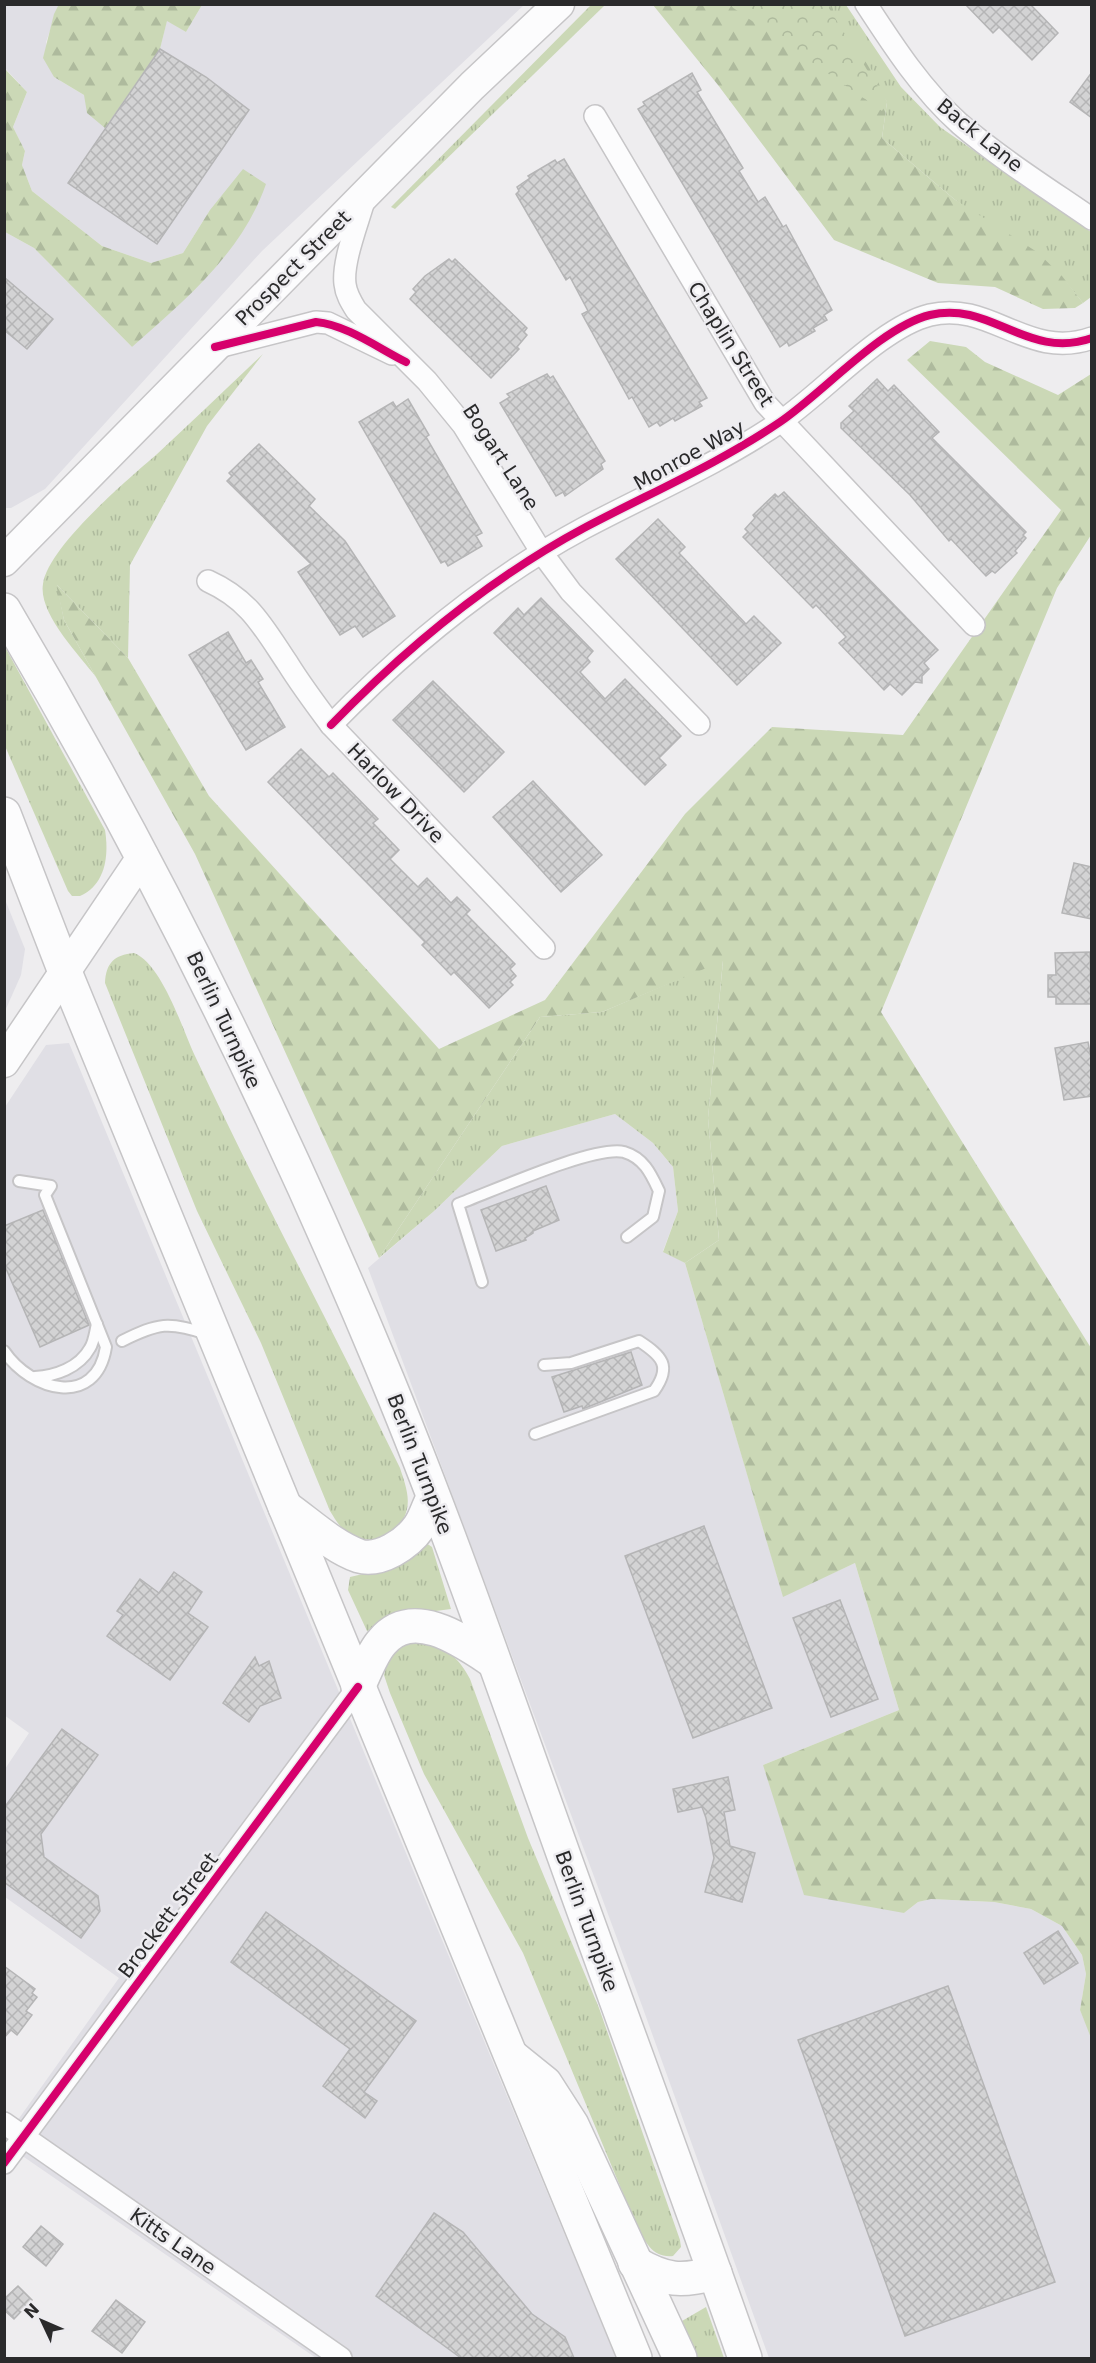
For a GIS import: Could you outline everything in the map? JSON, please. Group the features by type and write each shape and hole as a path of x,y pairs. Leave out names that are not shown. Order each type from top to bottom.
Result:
{"highway":[{"name":"Berlin Turnpike","path":"4,610 143,856 220,1010 326,1239 380,1364 493,1660 746,2358"},
{"path":"4,814 64,972 635,2358"},
{"path":"285,1507 360,1556 382,1555 402,1543 418,1528 433,1498"},
{"path":"358,1687 382,1642 398,1630 416,1625 456,1636 493,1660"},
{"path":"508,2053 545,2083 572,2126 680,2358"},
{"path":"635,2263 653,2274 672,2280 691,2279 715,2273"}],"main road":[{"name":"Prospect Street","path":"4,561 510,49 559,4"},
{"path":"4,1062 143,856"}],"street":[{"name":"Back Lane","path":"866,4 911,71 959,123 993,150 1092,219"},
{"name":"Chaplin Street","path":"595,116 753,385 781,422 974,625"},
{"name":"Bogart Lane","path":"366,194 346,268 346,290 356,310 427,381 463,425 542,553 571,592 699,724"},
{"name":"Monroe Way","path":"331,725 372,682 434,628 542,553 584,528 712,464 781,422 896,329 931,314 951,312 970,315 1046,343 1081,342 1092,338"},
{"name":"Bogart Lane","path":"215,347 303,323 322,322 341,329 406,362"},
{"name":"Harlow Drive","path":"208,581 226,590 260,620 331,725 544,948"},
{"name":"Brockett Street","path":"4,2163 358,1687"},
{"name":"Kitts Lane","path":"4,2123 341,2358"}],"lane":[{"path":"482,1282 458,1204 587,1156 623,1152 646,1164 659,1191 653,1217 627,1237"},
{"path":"4,1351 14,1365 29,1377 49,1385 69,1389 93,1376 104,1361 106,1347 45,1195 51,1186 19,1181"},
{"path":"29,1377 51,1376 77,1362 90,1349 97,1324"},
{"path":"122,1341 146,1329 176,1324 215,1336"},
{"path":"535,1434 654,1391 661,1382 664,1369 661,1358 639,1341 571,1363 544,1365"}],"shaded area":[{"path":"5,5 59,5 46,42 54,77 84,95 160,49 167,20 186,32 202,5 524,5 262,251 45,489 11,508 4,508 5,232 34,248 132,347 210,210 183,253 151,263 102,246 32,191 22,165 25,151 13,127 27,92 5,68"},
{"path":"4,897 25,949 21,975 5,1011"},
{"path":"69,1043 616,2358 316,2358 5,2144 5,2138 119,1978 5,1897 5,1769 29,1733 4,1715 5,1107 46,1045"},
{"path":"615,1114 653,1143 673,1167 678,1211 663,1251 685,1263 783,1596 855,1563 899,1710 763,1765 904,1913 918,1902 930,1899 994,1902 1031,1909 1062,1926 1082,1955 1086,1974 1080,2010 1092,2038 1091,2358 769,2358 641,2003 368,1268 433,1212 502,1146"}],"green space":[{"path":"59,4 202,5 186,32 167,21 160,49 105,128 87,113 84,95 54,77 43,58 54,14"},
{"path":"592,4 605,5 395,209 391,207"},
{"path":"653,5 829,5 875,75 887,102 882,138 954,199 1037,252 1062,276 1083,303 1075,308 1043,309 995,287 938,283 834,240 718,85"},
{"path":"729,5 827,5 887,102 882,111"},
{"path":"827,5 846,5 901,87 940,127 1091,232 1091,297 1083,303 1061,276 954,199 882,138 887,102"},
{"path":"4,68 27,92 13,127 25,151 22,165 32,191 102,246 151,263 183,253 210,210 243,169 266,184 256,209 227,254 191,293 132,347 34,248 5,232"},
{"path":"930,341 966,347 985,362 1058,395 1091,374 1091,535 1057,588 881,1012 1091,1348 1091,2038 1080,2010 1086,1974 1082,1955 1062,1926 1031,1909 994,1902 931,1899 918,1902 904,1913 804,1895 763,1765 899,1710 855,1563 783,1597 685,1263 719,1240 708,1118 723,961 602,1012 540,1017 379,1258 195,854 64,620 56,584 128,658 209,796 439,1049 545,1000 685,814 772,727 903,735 1061,510 907,360"},
{"path":"263,354 207,426 130,565 128,658 57,585 64,620 96,677 70,646 47,608 43,595 43,584 48,569 90,515"},
{"path":"4,645 105,830 104,868 89,891 80,896 72,896 68,891 5,746"},
{"path":"134,953 144,959 154,970 170,998 220,1108 400,1468 407,1493 407,1509 398,1527 384,1537 366,1540 348,1533 330,1511 261,1343 197,1211 105,983 107,970 112,961"},
{"path":"723,960 708,1118 719,1240 685,1263 663,1252 678,1211 673,1167 653,1143 615,1114 502,1146 433,1212 379,1258 540,1017 602,1012"},
{"path":"426,1543 432,1547 451,1609 428,1612 367,1631 348,1590 350,1577 380,1570"},
{"path":"430,1642 454,1657 470,1679 528,1838 599,2008 680,2240 681,2247 673,2256 660,2255 655,2252 647,2244 637,2227 523,1953 424,1774 390,1693 384,1675 389,1657 397,1649 410,1643"},
{"path":"706,2307 724,2358 698,2358 682,2321"}],"building":[{"path":"965,4 1030,4 1058,33 1032,60 999,27 993,33"},
{"path":"160,49 206,77 249,110 157,244 68,183"},
{"path":"1092,72 1092,118 1070,102"},
{"path":"692,73 701,90 697,92 743,168 739,171 758,202 765,197 783,227 786,225 832,310 824,315 827,320 813,328 815,331 789,346 787,342 780,347 638,109 645,105 643,102"},
{"path":"564,159 707,398 699,402 702,406 675,421 673,418 660,426 657,422 649,427 632,397 629,399 582,314 588,311 570,277 566,280 516,194 519,191 517,187 530,178 528,176 555,160 557,163"},
{"path":"449,259 452,262 455,259 527,328 524,332 527,335 517,347 519,349 491,378 410,299 416,292 413,289 425,276"},
{"path":"4,277 53,319 27,349 4,330"},
{"path":"547,374 550,378 553,376 605,461 601,464 603,469 565,496 563,492 556,496 500,403 510,397 507,394"},
{"path":"877,379 888,391 894,385 939,432 932,438 1026,532 1023,535 1026,538 1015,551 1017,553 995,573 992,571 986,576 951,539 949,541 910,495 841,428 841,423 854,411 849,406"},
{"path":"408,399 429,435 426,437 482,533 476,536 482,546 448,566 445,561 441,563 359,422 393,402 396,407"},
{"path":"259,444 315,499 309,506 345,541 395,616 363,637 355,626 340,635 298,572 311,564 227,481 232,476 229,473"},
{"path":"784,492 938,650 924,663 929,669 922,676 922,683 915,682 902,695 890,684 884,690 839,643 846,637 816,605 813,608 743,537 748,532 745,529 755,518 753,515 775,494 778,497"},
{"path":"658,519 685,547 679,553 746,624 754,616 781,643 737,685 616,559"},
{"path":"541,598 593,651 587,658 590,662 580,672 605,699 625,679 681,736 659,758 666,765 645,785 494,633 518,608 524,615"},
{"path":"228,632 246,663 251,660 263,679 258,682 285,727 246,750 189,655"},
{"path":"433,681 504,752 464,792 393,720"},
{"path":"301,749 329,777 333,773 378,819 373,823 399,850 390,859 418,887 427,878 451,903 457,897 470,910 466,914 515,964 510,969 516,976 510,982 513,985 489,1008 454,972 451,975 422,945 425,942 268,782"},
{"path":"533,781 602,855 561,892 493,817"},
{"path":"1074,863 1092,867 1092,919 1062,913"},
{"path":"1090,952 1091,1004 1056,1004 1056,997 1048,997 1048,975 1056,975 1055,953"},
{"path":"1088,1042 1092,1063 1092,1096 1064,1100 1055,1048"},
{"path":"546,1186 559,1220 533,1231 525,1238 526,1240 496,1251 481,1210"},
{"path":"43,1210 89,1325 40,1347 4,1264 4,1226"},
{"path":"631,1352 642,1385 583,1409 582,1406 564,1412 552,1377"},
{"path":"704,1526 772,1708 693,1738 625,1556"},
{"path":"174,1572 202,1592 188,1613 208,1627 170,1680 107,1636 123,1615 117,1611 140,1579 159,1593"},
{"path":"840,1600 878,1699 831,1717 793,1618"},
{"path":"255,1657 259,1666 269,1661 281,1698 260,1706 249,1722 223,1703"},
{"path":"62,1729 98,1755 41,1834 44,1857 98,1896 100,1911 81,1938 4,1882 4,1808"},
{"path":"728,1777 735,1810 724,1812 730,1846 755,1853 742,1902 705,1892 714,1858 706,1818 702,1807 678,1812 673,1789"},
{"path":"266,1912 416,2021 364,2092 377,2101 365,2118 323,2086 350,2049 231,1962"},
{"path":"1058,1931 1078,1963 1044,1984 1024,1953"},
{"path":"4,1966 35,1989 32,1993 37,1997 26,2011 32,2015 17,2035 11,2030 4,2038"},
{"path":"948,1986 1055,2282 905,2336 798,2040"},
{"path":"434,2213 463,2232 532,2314 565,2337 574,2358 461,2358 376,2296"},
{"path":"41,2226 63,2244 46,2266 23,2247"},
{"path":"18,2286 32,2300 14,2319 4,2310 4,2299"},
{"path":"116,2300 145,2322 122,2353 92,2331"}],"cycle path":[{"path":"331,725 419,642 515,569 584,528 708,465 756,437 797,409 873,346 911,322 930,315 952,313 972,316 1048,342 1069,343 1092,338"},
{"path":"215,347 316,322 351,332 406,362"},
{"path":"4,2163 358,1687"}]}
